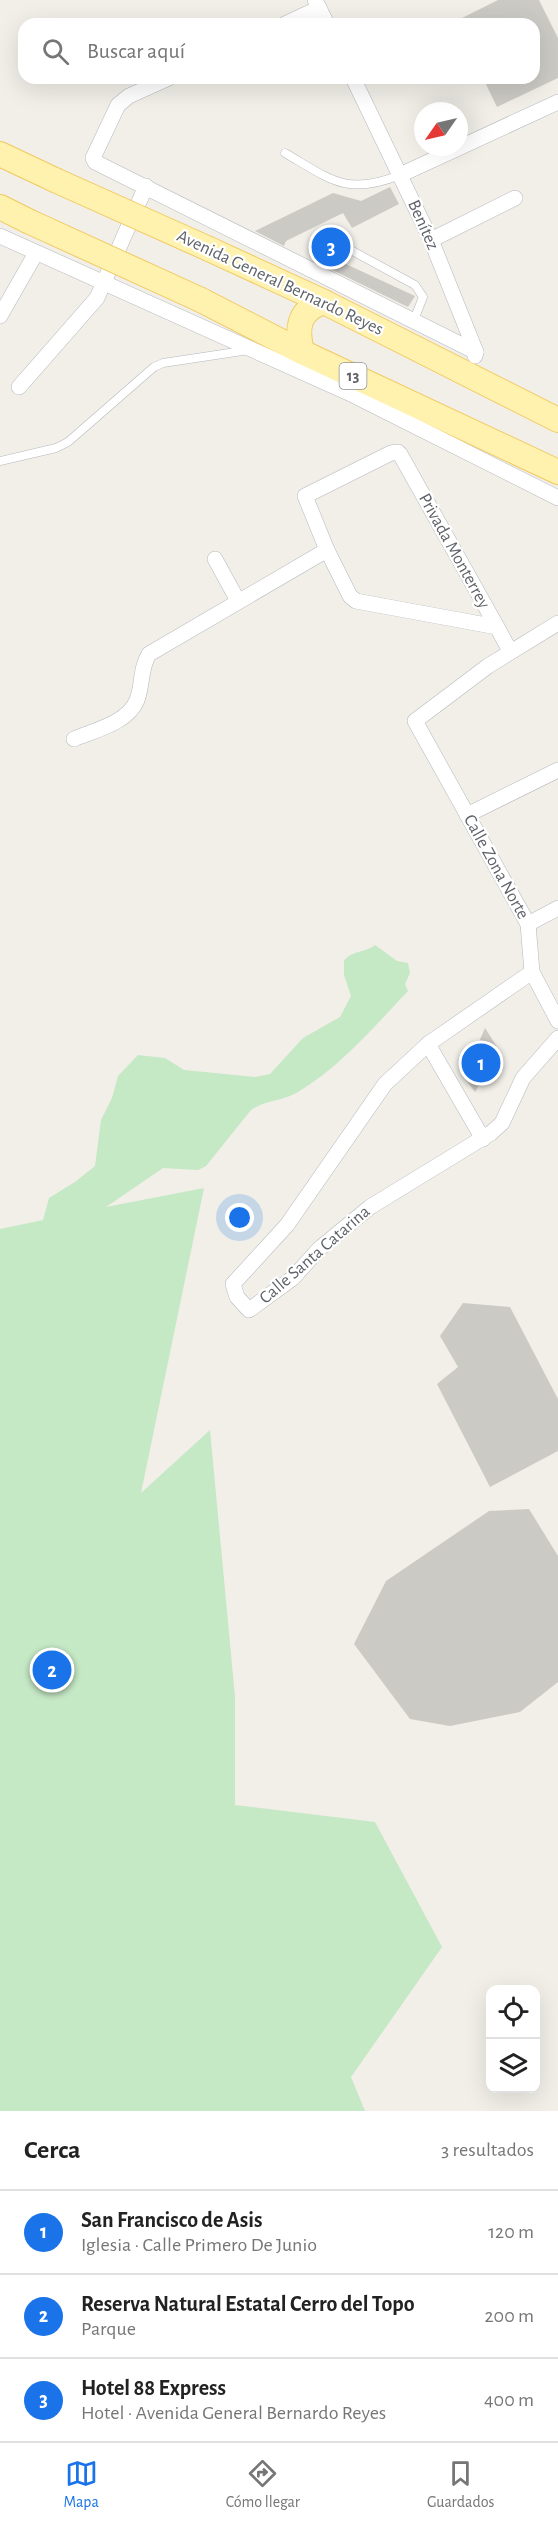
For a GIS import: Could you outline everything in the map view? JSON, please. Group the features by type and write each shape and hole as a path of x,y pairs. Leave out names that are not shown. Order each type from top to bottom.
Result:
{"main road":[{"name":"Avenida General Bernardo Reyes","path":"0,154 324,302 549,415"},
{"name":"13","path":"0,207 201,300 260,342 302,352 357,387 508,448 558,472"},
{"path":"302,352 298,329 300,319 306,311 324,302"}],"street":[{"path":"295,18 317,4 324,18"},
{"path":"156,84 129,96 118,105 94,161 476,352 471,376"},
{"name":"Benítez","path":"356,84 431,240 476,352"},
{"path":"400,175 558,102"},
{"path":"19,387 92,305 105,285 146,186"},
{"path":"431,240 515,198"},
{"path":"0,236 105,285 260,342 357,387 557,499"},
{"path":"0,316 36,253"},
{"name":"Privada Monterrey","path":"327,550 305,496 396,452 510,651"},
{"path":"74,739 122,718 130,712 138,699 141,673 149,654 327,550 350,596 356,601 497,627"},
{"path":"215,559 238,601"},
{"path":"510,651 558,623"},
{"name":"Calle Zona Norte","path":"510,651 415,719 528,924 532,972 558,1022"},
{"path":"467,815 558,770"},
{"path":"528,924 558,908"},
{"path":"483,1139 428,1044 532,972"},
{"name":"Calle Santa Catarina","path":"428,1044 385,1084 287,1226 233,1284 237,1297 249,1310 293,1278 319,1249 370,1208 483,1139 502,1123 523,1078 558,1038"}],"lane":[{"path":"285,153 316,171 350,186 375,185 400,175"},
{"path":"314,241 336,242 415,285 423,297 414,320"},
{"path":"0,461 56,448 68,442 154,367 163,363 227,356 260,342"}],"green space":[{"path":"375,945 397,961 408,963 410,973 405,984 408,991 356,1045 328,1071 298,1092 251,1110 206,1166 198,1170 163,1168 106,1207 204,1188 141,1493 210,1430 235,1697 235,1805 375,1822 442,1947 351,2077 365,2111 0,2111 0,1229 43,1220 49,1198 95,1166 101,1120 112,1098 118,1076 138,1055 165,1058 184,1070 255,1077 270,1074 303,1038 340,1017 351,996 344,975 344,961 347,957"}],"building":[{"path":"498,0 539,0 558,38 558,78 497,107 486,84 540,84 540,18 462,18"},
{"path":"390,187 399,204 352,228 343,213 286,241 284,246 255,231 333,193 361,201"},
{"path":"322,253 415,296 408,307 312,260"},
{"path":"485,1028 499,1050 475,1092 464,1077"},
{"path":"463,1303 510,1307 558,1399 558,1451 490,1487 437,1384 458,1367 440,1336"},
{"path":"529,1509 558,1556 558,1682 520,1712 450,1726 410,1719 354,1644 386,1581 489,1511"}],"place":[{"name":"Hotel 88 Express","path":"331,247"},
{"name":"San Francisco de Asis","path":"481,1063"},
{"name":"Reserva Natural Estatal Cerro del Topo","path":"52,1670"}]}
